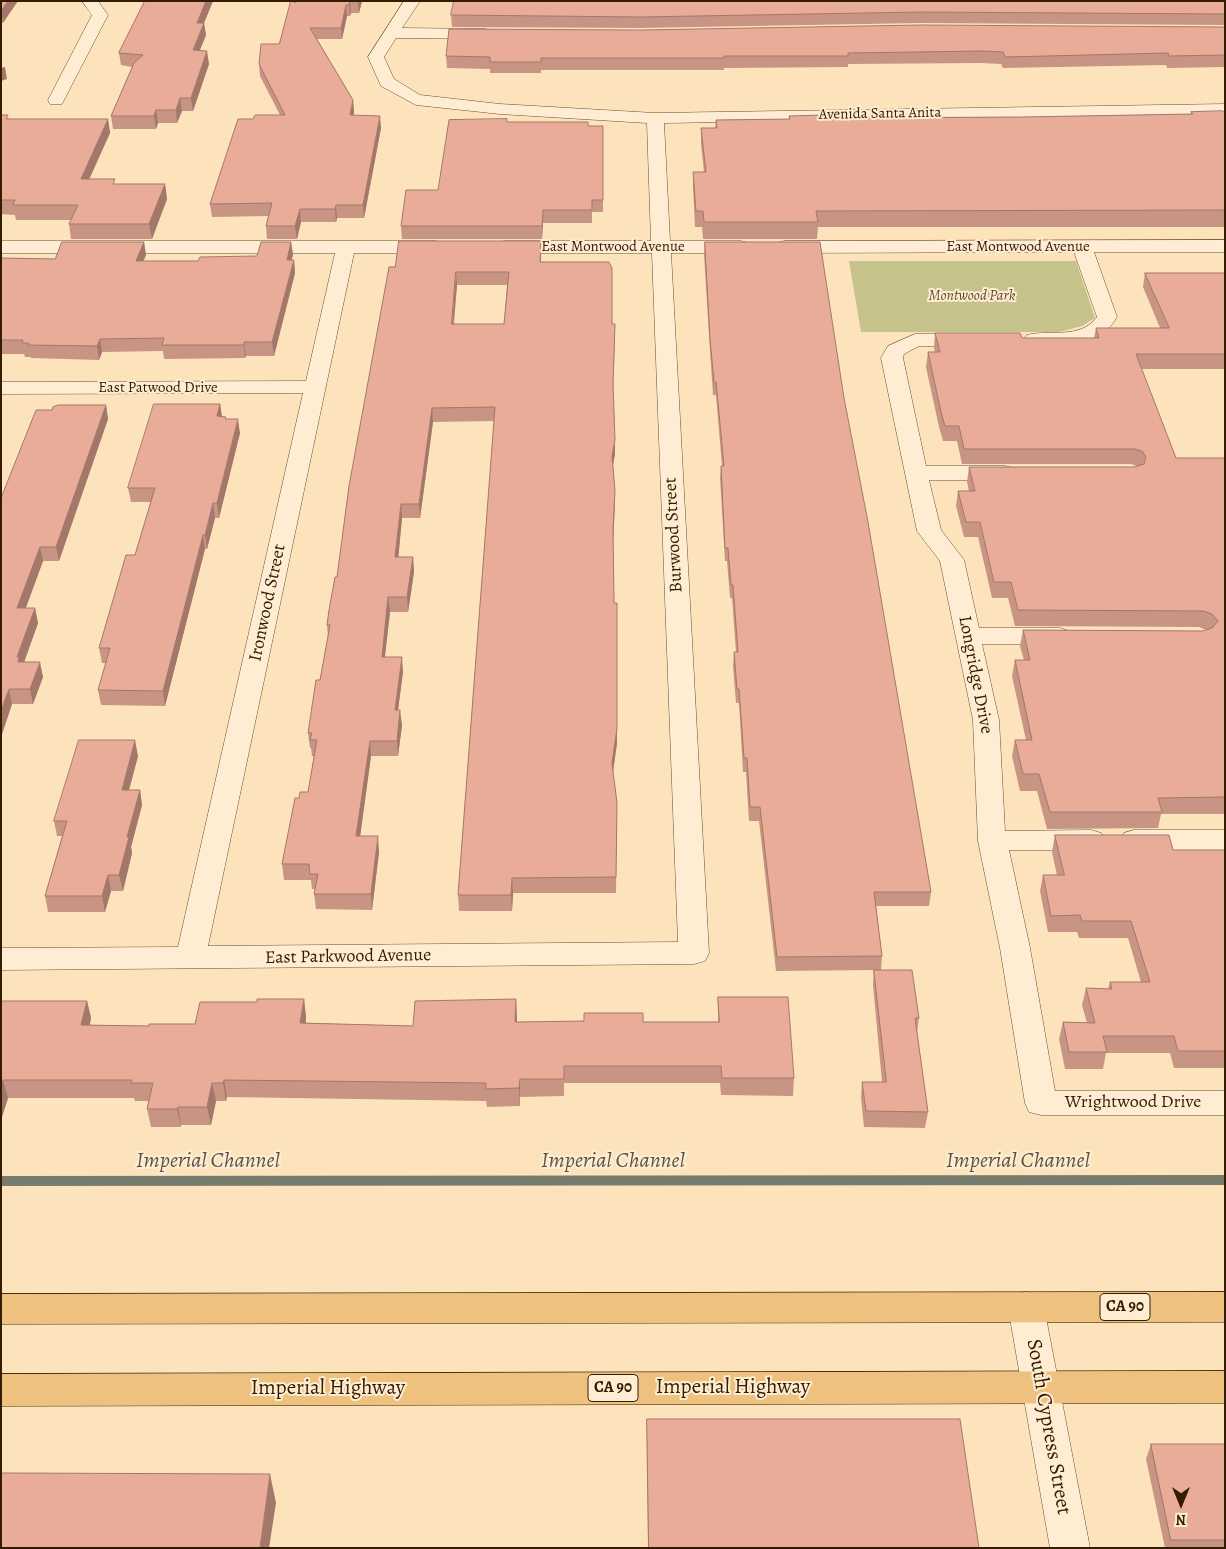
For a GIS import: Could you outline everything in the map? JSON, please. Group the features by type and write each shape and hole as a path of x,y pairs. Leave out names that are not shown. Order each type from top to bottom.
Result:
{"main road":[{"name":"CA 90","path":"1,1309 1225,1306"},
{"name":"Imperial Highway","path":"1,1390 1225,1387"}],"street":[{"path":"56,100 100,15 90,1"},
{"path":"390,33 412,1"},
{"path":"390,33 500,34"},
{"name":"Avenida Santa Anita","path":"390,33 376,57 387,82 416,100 500,109 655,118 1225,109"},
{"name":"Burwood Street","path":"655,118 694,953"},
{"path":"1014,340 1071,338 1094,330 1107,317 1082,246"},
{"name":"East Montwood Avenue","path":"486,247 1225,246"},
{"name":"Ironwood Street","path":"190,959 346,247"},
{"path":"1,248 456,247"},
{"name":"Longridge Drive","path":"986,340 920,340 898,347 892,358 929,531 952,560 987,724 987,802 992,841 1015,948 1041,1103"},
{"name":"East Patwood Drive","path":"2,389 315,387"},
{"path":"917,473 1023,473"},
{"path":"969,636 1084,636"},
{"path":"992,841 1225,840"},
{"name":"East Parkwood Avenue","path":"1,959 190,959 694,953"},
{"name":"Wrightwood Drive","path":"1041,1103 1225,1102"},
{"name":"South Cypress Street","path":"1026,1307 1070,1548"}],"green space":[{"name":"Montwood Park","path":"849,261 1076,261 1095,318 1082,326 1059,332 861,332"}],"building":[{"path":"1,1 8,1 1,11"},
{"path":"145,1 206,1 197,23 204,23 193,50 207,51 191,98 180,98 176,110 156,110 154,116 111,116 134,63 143,55 119,53"},
{"path":"291,1 295,3 295,1 350,1 349,5 346,5 341,28 310,28 353,100 350,115 380,116 363,205 336,205 335,209 300,209 295,226 266,226 272,203 210,204 238,119 253,119 255,115 285,115 259,64 261,44 279,44"},
{"path":"454,1 1225,1 1225,14 921,12 640,17 451,15"},
{"path":"921,25 1225,27 1225,55 1169,56 1168,53 1005,57 1003,52 983,51 848,53 848,56 724,56 724,58 541,58 541,62 490,62 490,57 446,56 449,29 640,30"},
{"path":"1223,111 1225,113 1225,210 816,211 818,222 704,222 703,211 696,211 693,172 706,172 701,128 717,128 716,120 790,119 789,116 823,115 824,118 1023,117 1193,114 1191,112"},
{"path":"1,115 8,115 6,119 108,119 81,179 115,179 113,184 165,184 149,224 69,224 78,205 13,205 15,200 1,200"},
{"path":"507,119 507,122 588,122 588,126 603,126 603,200 592,200 592,210 543,210 542,226 401,226 406,190 438,190 449,120"},
{"path":"399,241 541,241 540,262 609,262 612,268 612,324 615,324 613,383 615,440 612,456 615,491 613,529 614,603 617,603 617,728 612,763 617,803 616,877 512,878 511,895 458,895 495,407 432,408 419,504 401,504 395,557 413,557 407,597 388,597 382,657 402,657 395,710 400,710 397,741 370,741 356,836 378,836 371,894 314,894 318,874 310,874 309,864 282,864 295,798 299,798 300,792 308,792 317,740 310,740 312,733 308,733 316,680 320,680 330,625 327,625 329,610 335,577 337,577 349,486 389,267 395,267","holes":["456,272 509,272 504,324 452,324"]},
{"path":"62,242 144,242 136,261 198,261 200,257 257,256 261,242 291,242 287,260 294,260 272,342 244,342 244,345 162,345 164,338 100,339 97,346 28,345 29,343 22,343 23,340 1,340 1,258 55,259"},
{"path":"705,242 820,242 844,398 868,522 931,892 874,892 882,956 777,957 760,807 750,807 747,758 744,758 739,689 737,689 734,652 738,652 733,585 731,585 728,548 725,548 721,466 724,466 710,339"},
{"path":"1145,273 1225,273 1225,354 1136,354 1176,458 1225,458 1225,797 1158,798 1162,812 1050,812 1039,774 1023,774 1015,740 1032,740 1015,660 1030,660 1023,630 1203,631 1212,628 1218,621 1212,614 1203,611 1018,610 1011,582 994,582 980,522 966,522 958,491 975,491 969,467 1134,467 1144,464 1146,457 1142,451 1134,449 964,449 959,426 945,426 928,352 940,352 935,333 1020,333 1022,338 1099,338 1096,328 1169,328"},
{"path":"154,404 220,404 217,416 226,417 225,419 238,419 217,503 213,503 205,535 203,535 163,691 98,690 110,648 99,648 126,555 135,555 155,488 128,488"},
{"path":"59,405 106,405 56,547 40,547 17,608 35,608 17,657 19,657 18,662 40,662 30,689 9,689 1,711 1,498 36,410 52,410 53,407"},
{"path":"79,740 135,740 122,790 140,790 119,875 108,875 102,896 45,896 67,821 54,821"},
{"path":"1055,835 1169,835 1173,850 1225,850 1225,1051 1178,1051 1174,1036 1103,1036 1107,1052 1069,1052 1063,1022 1095,1023 1086,988 1112,989 1110,982 1150,982 1131,921 1082,921 1080,915 1051,916 1043,875 1064,875"},
{"path":"874,970 912,970 919,1018 915,1018 928,1112 866,1111 862,1082 886,1082"},
{"path":"718,997 788,997 794,1078 722,1078 721,1066 564,1066 564,1079 520,1079 519,1088 486,1089 486,1083 224,1080 223,1083 212,1083 207,1107 178,1107 177,1109 147,1109 153,1083 131,1083 132,1080 3,1080 1,1085 1,1001 87,1001 81,1025 149,1026 149,1024 195,1024 200,1002 257,1002 257,999 304,999 300,1023 413,1026 415,1001 516,999 515,1022 584,1021 584,1013 643,1013 643,1022 719,1022"},
{"path":"647,1419 960,1419 979,1548 649,1548"},
{"path":"1151,1444 1225,1444 1225,1540 1171,1540"},
{"path":"1,1473 270,1474 260,1548 1,1548"}],"waterway":[{"name":"Imperial Channel","path":"1,1181 1225,1180"}]}
